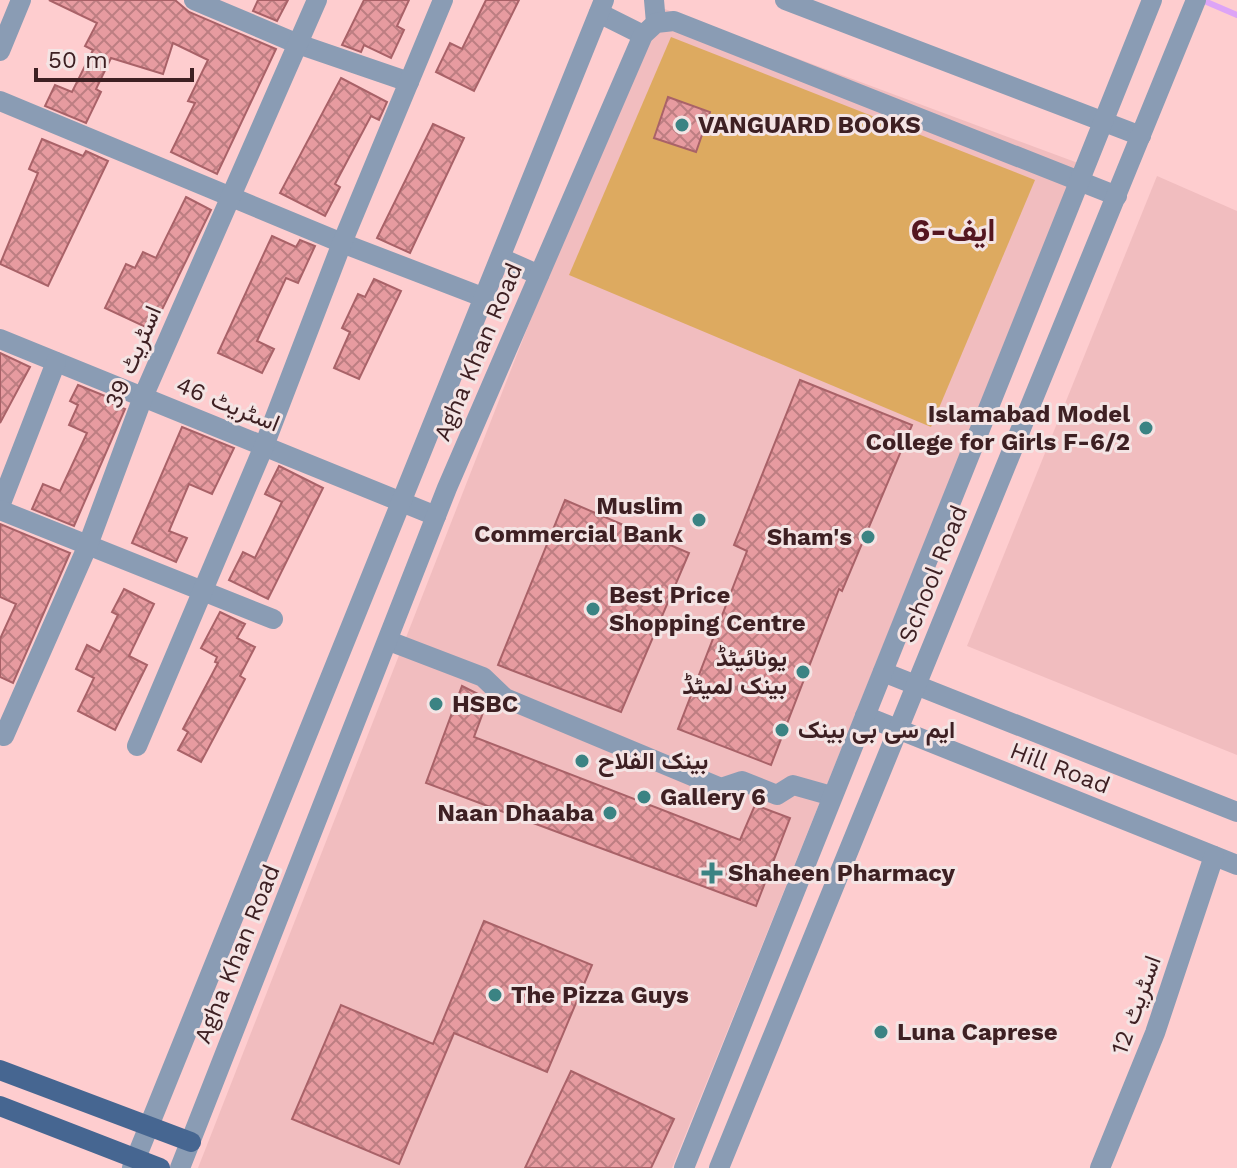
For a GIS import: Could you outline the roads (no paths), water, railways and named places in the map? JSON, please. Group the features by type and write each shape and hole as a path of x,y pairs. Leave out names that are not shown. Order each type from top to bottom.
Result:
{"main road":[{"path":"0,1070 191,1142"},
{"path":"0,1106 134,1164 160,1168"}],"street":[{"path":"0,51 21,0"},
{"path":"194,0 298,44 409,82"},
{"name":"اسٹریٹ 39","path":"4,736 88,545 143,397 317,0"},
{"path":"137,746 264,446 342,243 443,0"},
{"path":"650,29 654,0"},
{"path":"785,0 1141,136"},
{"name":"School Road","path":"684,1168 1152,0"},
{"name":"School Road","path":"719,1168 1195,3"},
{"path":"601,7 650,29 674,21 1117,196"},
{"name":"Agha Khan Road","path":"134,1164 151,1129 601,7"},
{"name":"Agha Khan Road","path":"180,1168 436,516 539,275 650,29"},
{"path":"0,101 342,243 485,298"},
{"path":"501,258 539,275"},
{"name":"اسٹریٹ 46","path":"0,339 436,516"},
{"path":"56,362 0,508 202,594 273,619"},
{"path":"389,641 483,677 505,698 721,788 742,781 777,795 793,785 832,796"},
{"name":"Hill Road","path":"883,672 1237,812"},
{"name":"Hill Road","path":"865,716 897,732 1237,865"},
{"name":"اسٹریٹ 12","path":"1100,1168 1155,1033 1214,856"},
{"path":"703,1122 732,1135"}],"waterway":[{"path":"1202,0 1237,15"}],"place":[{"name":"VANGUARD BOOKS","path":"682,125"},
{"name":"Islamabad Model College for Girls F-6/2","path":"1146,428"},
{"name":"Muslim Commercial Bank","path":"699,520"},
{"name":"Sham's","path":"868,537"},
{"name":"Best Price Shopping Centre","path":"593,609"},
{"name":"یونائیٹڈ بینک لمیٹڈ","path":"803,672"},
{"name":"HSBC","path":"436,704"},
{"name":"ایم سی بی بینک","path":"782,730"},
{"name":"بینک الفلاح","path":"582,761"},
{"name":"Gallery 6","path":"644,797"},
{"name":"Naan Dhaaba","path":"610,813"},
{"name":"Shaheen Pharmacy","path":"712,873"},
{"name":"The Pizza Guys","path":"495,995"},
{"name":"Luna Caprese","path":"881,1032"}],"district":[{"name":"ایف-6","path":"953,230"}]}
